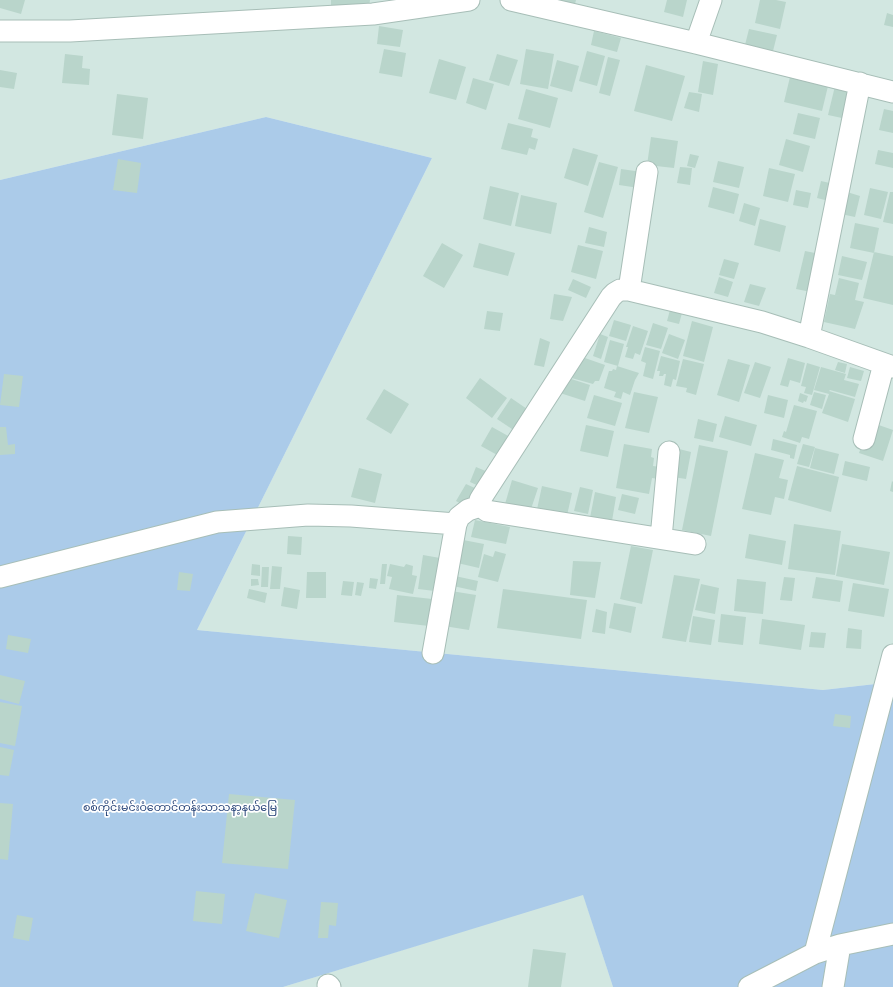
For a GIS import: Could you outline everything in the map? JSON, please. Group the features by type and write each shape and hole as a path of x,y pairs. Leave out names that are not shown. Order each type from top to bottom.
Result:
{"street":[{"path":"0,31 70,31 373,14 469,0"},
{"path":"511,0 696,43 893,92"},
{"path":"696,43 711,0"},
{"path":"809,337 860,83"},
{"path":"629,290 647,172"},
{"path":"480,506 482,495 611,297 615,292 620,290 629,290 762,322 889,365 864,439"},
{"path":"661,538 669,452"},
{"path":"433,653 456,524 459,517 468,510 480,506"},
{"path":"480,506 487,511 694,544"},
{"path":"0,577 217,522 308,515 351,516 456,524"},
{"path":"815,953 893,655"},
{"path":"749,987 815,953 840,945 893,934"},
{"path":"832,987 840,945"}],"shaded area":[{"path":"0,0 893,0 893,682 823,690 197,630 432,158 266,117 0,180"},
{"path":"583,894 613,987 283,987"}],"green space":[{"name":"စစ်ကိုင်းမင်းဝံတောင်တန်းသာသနာ့နယ်မြေ","path":"266,117 432,158 197,630 823,690 893,682 893,987 613,987 583,895 283,987 0,987 0,180"}],"building":[{"path":"0,0 25,0 21,14 0,8"},
{"path":"331,0 370,0 369,7 331,6"},
{"path":"559,0 576,0 574,8 558,6"},
{"path":"667,0 687,0 683,17 664,12"},
{"path":"760,0 776,0 786,2 780,29 755,23"},
{"path":"887,13 893,15 893,27 884,25"},
{"path":"379,26 403,30 400,47 377,44"},
{"path":"749,29 777,35 773,51 745,45"},
{"path":"594,31 621,38 617,52 591,45"},
{"path":"384,49 406,53 402,77 379,73"},
{"path":"526,49 554,54 548,89 520,84"},
{"path":"587,51 605,56 597,86 579,81"},
{"path":"65,54 83,56 82,68 90,69 89,85 62,83"},
{"path":"497,54 518,60 509,86 489,80"},
{"path":"608,57 620,60 610,96 599,93"},
{"path":"439,59 466,67 456,100 429,93"},
{"path":"557,60 579,66 572,92 550,86"},
{"path":"703,61 718,64 713,95 698,92"},
{"path":"646,65 685,76 672,121 634,111"},
{"path":"0,70 17,73 14,89 0,87"},
{"path":"790,77 828,86 822,111 784,102"},
{"path":"473,78 494,84 486,110 466,103"},
{"path":"835,86 849,90 842,118 828,115"},
{"path":"526,89 558,98 550,128 518,119"},
{"path":"689,92 702,94 699,112 684,108"},
{"path":"117,94 148,98 143,139 112,135"},
{"path":"884,109 893,111 893,133 879,130"},
{"path":"798,113 820,118 815,139 793,134"},
{"path":"508,123 533,129 531,137 538,139 535,150 529,148 527,155 501,149"},
{"path":"651,137 678,141 674,168 647,165"},
{"path":"786,139 810,146 803,172 779,165"},
{"path":"573,148 598,155 588,186 564,178"},
{"path":"878,150 893,153 893,168 875,164"},
{"path":"690,154 699,156 695,168 687,166"},
{"path":"118,159 141,163 137,193 113,190"},
{"path":"718,161 744,167 739,188 713,182"},
{"path":"599,162 618,167 603,218 584,212"},
{"path":"680,167 692,168 690,185 677,183"},
{"path":"769,168 795,174 788,202 763,196"},
{"path":"621,169 642,172 639,188 619,185"},
{"path":"821,181 834,184 829,201 817,198"},
{"path":"490,186 519,193 511,226 483,219"},
{"path":"713,187 739,194 734,214 708,207"},
{"path":"870,188 888,192 881,219 864,215"},
{"path":"796,190 811,193 808,208 793,205"},
{"path":"847,192 860,196 855,217 841,214"},
{"path":"890,192 893,192 893,224 883,222"},
{"path":"521,195 557,203 551,234 515,226"},
{"path":"744,203 760,208 755,226 739,221"},
{"path":"760,219 786,226 780,252 754,245"},
{"path":"855,223 879,228 874,253 850,248"},
{"path":"589,227 607,232 604,247 585,243"},
{"path":"442,243 463,255 444,288 423,276"},
{"path":"479,243 515,253 508,276 473,267"},
{"path":"578,245 603,251 596,279 571,272"},
{"path":"805,251 825,255 816,293 796,289"},
{"path":"874,252 893,256 893,305 863,298"},
{"path":"842,256 867,262 862,280 838,275"},
{"path":"724,259 739,263 734,279 719,275"},
{"path":"719,277 733,282 728,297 714,293"},
{"path":"839,278 859,283 855,300 864,302 855,329 824,322 830,294 844,297 835,295"},
{"path":"573,279 591,287 586,298 568,290"},
{"path":"750,284 766,288 759,306 744,302"},
{"path":"554,294 572,297 563,321 550,319"},
{"path":"670,310 682,313 679,324 667,321"},
{"path":"487,311 503,313 500,331 484,329"},
{"path":"614,320 631,325 626,341 609,336"},
{"path":"692,321 713,327 704,362 683,356"},
{"path":"653,323 668,328 661,349 646,345"},
{"path":"633,326 648,331 640,355 635,353 633,359 625,357 628,347 626,347"},
{"path":"600,334 608,337 601,359 593,356"},
{"path":"669,334 685,340 678,359 662,353"},
{"path":"540,338 550,342 544,367 534,365"},
{"path":"610,340 624,344 618,366 604,362"},
{"path":"645,347 660,351 653,379 643,376 646,363 641,361"},
{"path":"661,356 680,361 676,380 673,379 671,387 664,385 666,374 659,376 660,371 657,371"},
{"path":"582,357 605,365 599,381 595,381 593,384 568,377 579,366"},
{"path":"788,358 805,363 800,383 790,380 788,387 780,385"},
{"path":"683,359 704,364 696,395 686,392 687,388 676,386"},
{"path":"728,359 750,365 739,402 717,395"},
{"path":"755,362 771,367 760,398 744,393"},
{"path":"838,362 847,364 845,373 835,370"},
{"path":"807,363 820,367 812,395 804,393 806,387 801,386"},
{"path":"617,366 639,373 630,395 623,392 621,399 614,397 616,392 604,388 609,371 612,371 613,369 616,370"},
{"path":"821,367 846,374 844,380 859,384 855,397 829,391 855,399 848,422 822,413 829,394 814,390"},
{"path":"850,367 864,371 861,381 847,378"},
{"path":"4,374 23,376 19,407 0,405"},
{"path":"565,377 590,385 585,401 560,393"},
{"path":"480,378 507,398 492,418 466,398"},
{"path":"384,389 409,404 391,434 366,419"},
{"path":"634,392 658,397 649,433 625,428"},
{"path":"814,392 826,395 822,409 810,405"},
{"path":"800,393 808,396 806,402 804,401 803,403 798,401"},
{"path":"594,395 622,403 615,426 587,418"},
{"path":"768,395 788,400 784,418 764,413"},
{"path":"511,398 530,411 515,431 497,419"},
{"path":"794,405 817,411 809,439 802,437 800,443 782,437 784,431 786,432"},
{"path":"725,416 757,425 751,446 719,437"},
{"path":"698,419 717,424 713,442 694,438"},
{"path":"870,422 893,430 883,461 859,453"},
{"path":"586,425 614,431 608,457 580,451"},
{"path":"0,427 6,427 8,445 15,444 15,454 0,455"},
{"path":"492,427 510,437 499,456 481,446"},
{"path":"773,439 797,445 794,459 790,458 790,455 771,450"},
{"path":"624,444 652,449 651,457 654,458 653,466 661,467 658,479 652,478 649,494 616,488"},
{"path":"803,444 815,447 809,467 797,464"},
{"path":"699,445 728,451 711,536 682,530"},
{"path":"815,448 839,454 834,474 810,468"},
{"path":"679,449 691,452 686,479 673,477"},
{"path":"755,453 784,460 779,478 788,480 784,499 775,497 771,515 742,509"},
{"path":"845,461 870,467 867,481 842,475"},
{"path":"797,466 839,477 831,512 788,500"},
{"path":"476,467 488,472 481,487 470,482"},
{"path":"359,468 382,474 375,503 351,497"},
{"path":"512,480 538,488 530,512 505,504"},
{"path":"892,481 893,482 893,492 890,491"},
{"path":"466,484 477,489 467,507 456,501"},
{"path":"542,486 572,493 566,520 536,514"},
{"path":"580,487 593,490 588,514 574,511"},
{"path":"595,492 616,497 611,527 589,523"},
{"path":"622,494 639,498 635,514 618,510"},
{"path":"475,520 510,527 506,544 471,537"},
{"path":"794,524 841,531 835,575 788,569"},
{"path":"749,534 786,541 782,565 745,558"},
{"path":"288,536 302,537 301,555 287,554"},
{"path":"458,539 484,544 479,568 453,562"},
{"path":"842,544 890,552 884,585 836,576"},
{"path":"631,546 653,550 642,604 620,599"},
{"path":"495,551 506,554 498,582 478,577 484,554 493,557"},
{"path":"423,555 440,558 435,591 418,589"},
{"path":"573,561 601,562 595,598 570,595"},
{"path":"252,564 260,565 260,576 251,575"},
{"path":"382,564 387,564 385,584 380,584"},
{"path":"390,564 404,567 406,564 413,566 412,575 417,576 413,594 389,589 392,577 387,576"},
{"path":"272,566 282,567 280,589 270,589"},
{"path":"262,567 269,567 268,587 261,587"},
{"path":"179,572 193,574 190,591 177,590"},
{"path":"307,572 326,572 326,598 306,598"},
{"path":"674,575 700,579 686,642 662,638"},
{"path":"455,576 478,581 476,591 453,586"},
{"path":"784,577 795,578 792,601 780,600"},
{"path":"816,577 843,581 840,602 812,598"},
{"path":"370,578 378,579 376,589 369,588"},
{"path":"251,579 258,579 259,585 251,586"},
{"path":"737,579 766,582 763,614 734,611"},
{"path":"343,581 354,582 352,596 341,595"},
{"path":"357,582 364,583 361,596 355,595"},
{"path":"853,583 889,589 884,617 848,611"},
{"path":"701,584 719,588 715,614 695,610"},
{"path":"284,587 300,590 297,609 281,606"},
{"path":"249,589 267,593 265,603 247,598"},
{"path":"503,589 587,600 581,639 497,628"},
{"path":"451,591 476,595 469,630 444,626"},
{"path":"397,595 432,599 429,626 394,622"},
{"path":"614,603 636,607 631,633 609,628"},
{"path":"596,609 607,612 605,634 592,632"},
{"path":"721,614 746,617 743,645 718,642"},
{"path":"693,616 715,620 711,645 689,642"},
{"path":"762,619 805,625 801,650 759,644"},
{"path":"848,628 862,630 861,649 846,648"},
{"path":"811,632 826,633 824,648 809,647"},
{"path":"8,635 31,639 28,653 6,649"},
{"path":"0,675 25,681 19,704 0,699"},
{"path":"0,702 22,706 15,746 0,743"},
{"path":"835,714 851,716 850,728 833,726"},
{"path":"0,747 14,750 9,776 0,775"},
{"path":"229,794 295,800 288,869 222,863"},
{"path":"0,803 13,804 8,860 0,859"},
{"path":"196,891 225,894 222,924 193,921"},
{"path":"255,893 287,900 279,938 246,931"},
{"path":"321,902 338,903 336,926 329,925 328,938 318,938"},
{"path":"17,915 33,918 29,941 13,938"},
{"path":"533,949 566,953 561,987 528,987"}]}
